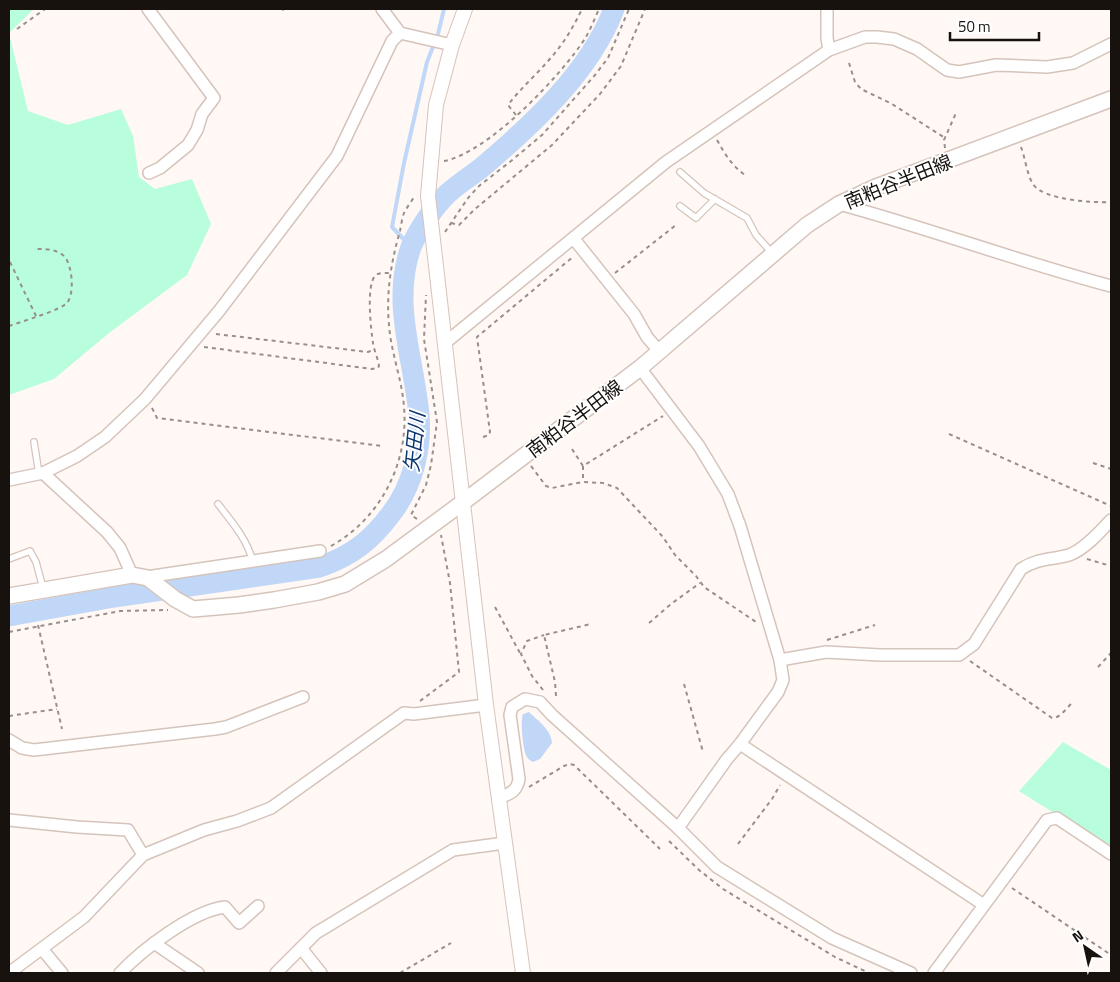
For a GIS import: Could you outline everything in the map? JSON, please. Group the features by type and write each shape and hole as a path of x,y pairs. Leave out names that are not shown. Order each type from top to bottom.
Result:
{"main road":[{"name":"南粕谷半田線","path":"9,596 132,575 148,578 193,609 239,605 318,592 345,584 386,559 429,528 640,368 807,225 839,204 876,187 1111,99"}],"street":[{"path":"148,9 214,98 202,114 197,130 188,145 160,168 149,173"},
{"path":"382,9 400,33 452,45"},
{"path":"465,9 452,45 436,105 428,191 486,705 522,973"},
{"path":"827,9 829,50"},
{"path":"9,480 41,474 77,456 105,437 145,399 205,328 337,156 392,41 400,33"},
{"path":"445,343 666,162 829,50 865,37 894,39 917,50 947,70 959,72 996,66 1047,68 1073,62 1111,44"},
{"path":"839,204 1111,286"},
{"path":"574,239 634,314 647,337 659,351"},
{"path":"640,368 699,446 728,494 740,526 780,660 783,680 778,692 678,828"},
{"path":"41,474 107,532 120,548 132,575"},
{"path":"780,660 826,652 880,655 959,655 974,644 1021,569 1032,562 1066,556 1075,552 1090,541 1111,520"},
{"path":"148,578 320,551"},
{"path":"9,740 22,748 34,750 215,729 226,727 303,697"},
{"path":"498,798 513,792 517,788 519,780 510,714 512,707 525,699 540,702 552,716 678,828 717,867 832,938 911,973"},
{"path":"9,973 84,917 143,855 204,830 237,821 272,808 404,713 414,714 486,705"},
{"path":"740,744 984,905"},
{"path":"934,973 1047,820 1057,818 1111,854"},
{"path":"9,820 128,830 143,855"},
{"path":"276,973 316,933 453,850 504,843"},
{"path":"120,973 140,953 154,943 208,911 225,907 239,923 258,906"},
{"path":"154,943 198,973"},
{"path":"301,948 321,973"},
{"path":"42,949 62,973"}],"lane":[{"path":"680,172 704,193 747,218 756,235 774,255"},
{"path":"696,218 715,199"},
{"path":"680,206 696,218 699,224"},
{"path":"34,442 41,474"},
{"path":"218,504 241,535 250,550 253,562"},
{"path":"9,559 30,551 36,562 43,589"}],"path":[{"path":"37,9 39,13"},
{"path":"17,29 45,9"},
{"path":"516,115 508,105 562,44 576,23 582,9"},
{"path":"430,163 449,160 466,153 484,142 516,115 548,85 566,63 586,36 599,9"},
{"path":"433,240 440,241 468,198 479,186 542,135 595,75 608,58 629,9"},
{"path":"451,223 459,225 475,209 538,158 600,94 621,66 645,9"},
{"path":"849,63 855,82 861,89 892,104 945,138"},
{"path":"948,160 944,140 956,112"},
{"path":"712,131 729,160 737,170 745,175"},
{"path":"1016,134 1033,185 1042,193 1093,202 1111,202"},
{"path":"320,551 348,536 365,520 379,503 394,477 401,450 404,408 389,327 390,273 404,214 415,195 428,191"},
{"path":"607,279 676,225"},
{"path":"9,326 67,304 70,296 72,285 71,271 65,257 50,248 36,249"},
{"path":"483,437 489,435 490,432 477,337 582,250"},
{"path":"10,262 36,316"},
{"path":"193,343 202,347 372,369 378,368 371,319 371,286 376,276 390,273"},
{"path":"429,528 425,523 411,515 426,485 436,422 424,339 424,319 425,297 428,289 438,285"},
{"path":"205,328 212,333 225,336 368,352 375,350"},
{"path":"145,399 150,403 157,418 382,446"},
{"path":"583,466 666,414 674,412"},
{"path":"949,434 1111,506"},
{"path":"572,449 583,466 583,482"},
{"path":"524,457 546,486 556,488 583,482 602,483 617,488 663,537 675,555 704,587 750,619 770,628"},
{"path":"1093,463 1111,469"},
{"path":"404,713 459,672 450,583 441,538 441,519"},
{"path":"1075,552 1079,556 1111,566"},
{"path":"649,623 701,582"},
{"path":"9,632 120,611 172,610 179,601"},
{"path":"496,607 532,676 544,692"},
{"path":"521,654 527,641 590,624"},
{"path":"38,625 62,729"},
{"path":"544,635 555,682 556,696"},
{"path":"1098,667 1111,653"},
{"path":"959,655 967,658 1052,718 1061,715 1071,704"},
{"path":"684,684 703,752"},
{"path":"9,694 9,702"},
{"path":"9,716 57,709"},
{"path":"517,788 522,789 531,786 564,766 574,765 660,849"},
{"path":"738,844 772,799 786,774"},
{"path":"669,841 699,870 723,889 835,957 869,973"},
{"path":"1002,881 1111,955"},
{"path":"400,973 451,943"}],"green space":[{"path":"9,9 34,9 9,33"},
{"path":"9,33 28,111 68,125 121,109 133,136 139,177 155,189 192,179 211,224 187,275 109,333 54,379 9,395"},
{"path":"1063,742 1111,770 1111,849 1019,791"}],"water":[{"path":"529,712 547,729 552,743 540,759 533,762 528,759 522,736 523,714"}],"waterway":[{"path":"411,247 392,227 404,163 427,62 438,34 444,9"},
{"name":"矢田川","path":"9,616 114,597 320,567 342,558 376,532 391,514 405,492 414,467 419,441 419,415 403,310 405,268 411,247 427,219 447,194 480,169 519,135 575,76 590,55 614,9"}]}
